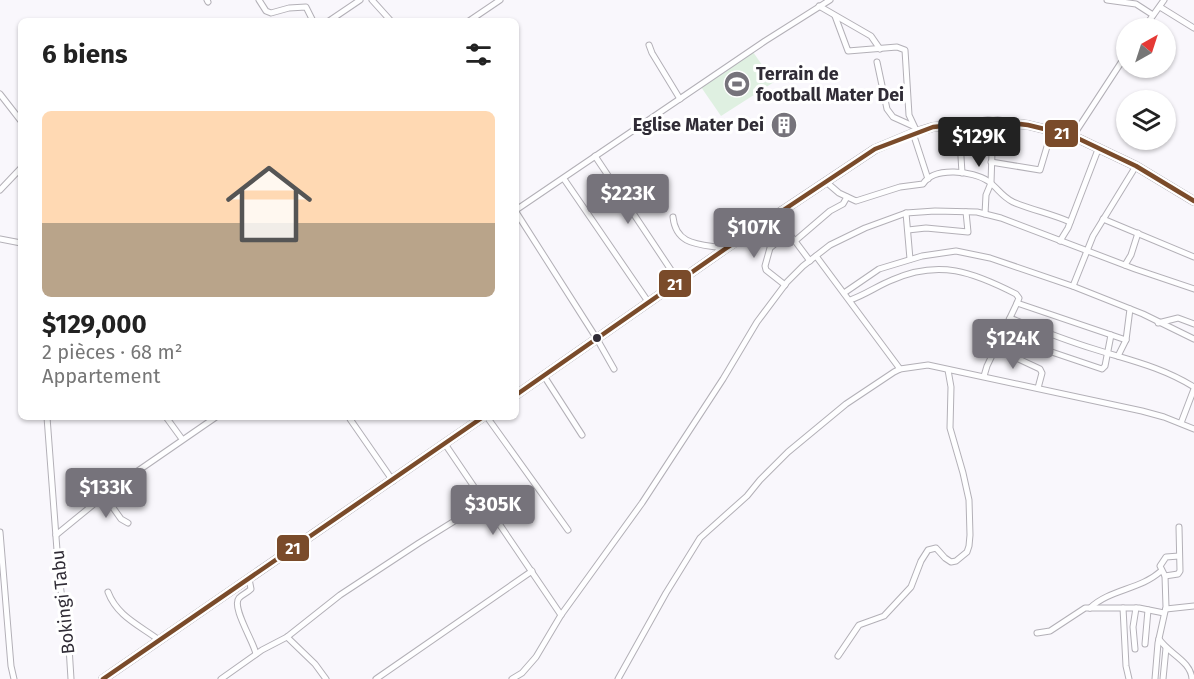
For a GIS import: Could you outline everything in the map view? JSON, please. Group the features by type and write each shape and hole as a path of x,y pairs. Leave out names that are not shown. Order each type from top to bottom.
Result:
{"highway":[{"path":"519,393 825,181 875,149 914,130 993,122 1052,130 1100,147 1194,201"},
{"path":"103,679 481,420"}],"street":[{"path":"259,0 266,11 271,13 289,8 306,7 312,18"},
{"path":"333,18 360,0"},
{"path":"372,0 388,18"},
{"path":"473,18 500,0"},
{"path":"519,209 830,0"},
{"path":"1107,0 1136,4 1153,15"},
{"path":"1151,18 1164,0"},
{"path":"819,6 871,36 880,49"},
{"path":"1160,6 1194,28"},
{"path":"835,16 846,50 901,47 905,50 909,115 928,179"},
{"path":"649,45 651,53 680,99"},
{"path":"877,62 887,109 893,117 914,130"},
{"path":"1073,136 1116,70"},
{"path":"0,94 18,117"},
{"path":"985,214 987,192 991,183 993,122"},
{"path":"959,124 962,173"},
{"path":"991,162 1040,170 1052,130"},
{"path":"1060,241 1100,147"},
{"path":"595,156 679,282"},
{"path":"1073,286 1086,250 1136,166"},
{"path":"0,190 18,171"},
{"path":"825,181 856,201 900,187 923,184 928,179 941,174 962,173 991,183 1001,195 1014,202 1070,222"},
{"path":"564,179 649,303"},
{"path":"795,241 830,211 843,204 847,197"},
{"path":"780,211 788,233 810,261"},
{"path":"908,230 926,228 968,232 966,212"},
{"path":"906,213 910,259"},
{"path":"512,679 522,673 536,657 561,615 642,503 723,379 757,322 785,285 830,245 865,228 906,213 985,214 1194,289"},
{"path":"519,216 614,369"},
{"path":"673,217 675,230 681,238 695,244 726,249"},
{"path":"1103,219 1194,256"},
{"path":"785,285 766,270 765,266 770,248 788,233"},
{"path":"1125,265 1138,233"},
{"path":"0,239 18,242"},
{"path":"844,293 872,272 910,259 948,250 966,252 1073,286 1130,309 1194,339"},
{"path":"816,256 900,369"},
{"path":"850,300 905,274 946,268 968,272 1016,294 1019,298 984,376"},
{"path":"1017,303 1126,340"},
{"path":"1118,356 1126,340 1130,309"},
{"path":"1010,318 1073,342 1169,372 1194,388 1181,423"},
{"path":"1158,323 1178,318 1194,324"},
{"path":"1004,331 1025,343 1096,368 1104,368 1111,335"},
{"path":"995,348 1040,369 1042,373 1038,388"},
{"path":"618,679 700,538 740,503 788,452 846,404 900,369 928,365 984,376 1142,411 1194,429"},
{"path":"838,656 859,625 884,616 911,586 927,549 936,548 951,562 963,556 969,546 969,500 950,429 948,370"},
{"path":"544,376 582,435"},
{"name":"Bokingi Tabu","path":"46,420 71,679"},
{"path":"168,420 182,439"},
{"path":"56,535 104,495 211,420"},
{"path":"351,420 393,481"},
{"path":"487,420 568,530"},
{"path":"445,444 561,615"},
{"path":"104,495 121,519 128,523"},
{"path":"221,679 256,654 287,637 340,595 485,502"},
{"path":"54,519 68,524"},
{"path":"1090,608 1105,597 1136,588 1163,573 1178,573 1179,527"},
{"path":"0,532 14,679"},
{"path":"1155,679 1159,639 1165,611 1161,563 1166,557 1179,556"},
{"path":"375,679 532,571"},
{"path":"249,579 251,589 239,598 237,604 238,614 248,631 256,654"},
{"path":"108,592 122,615 159,640"},
{"path":"1037,633 1050,631 1083,609 1136,608 1165,611 1194,606"},
{"path":"1124,608 1126,666 1129,679"},
{"path":"1135,649 1133,627 1136,608"},
{"path":"1145,644 1148,610"},
{"path":"287,637 315,664 326,679"},
{"path":"1159,639 1166,648 1188,666 1192,679"},
{"path":"1163,679 1166,648"}],"green space":[{"name":"Terrain de football Mater Dei","path":"753,52 774,82 721,116 701,87"}],"transit line":[{"name":"21","path":"519,393 725,249 875,149 933,127 993,121 1028,125 1073,136 1136,166 1194,201"},
{"name":"21","path":"103,679 479,420"}],"place":[{"name":"Terrain de football Mater Dei","path":"737,84"},
{"name":"Eglise Mater Dei","path":"784,125"}]}
